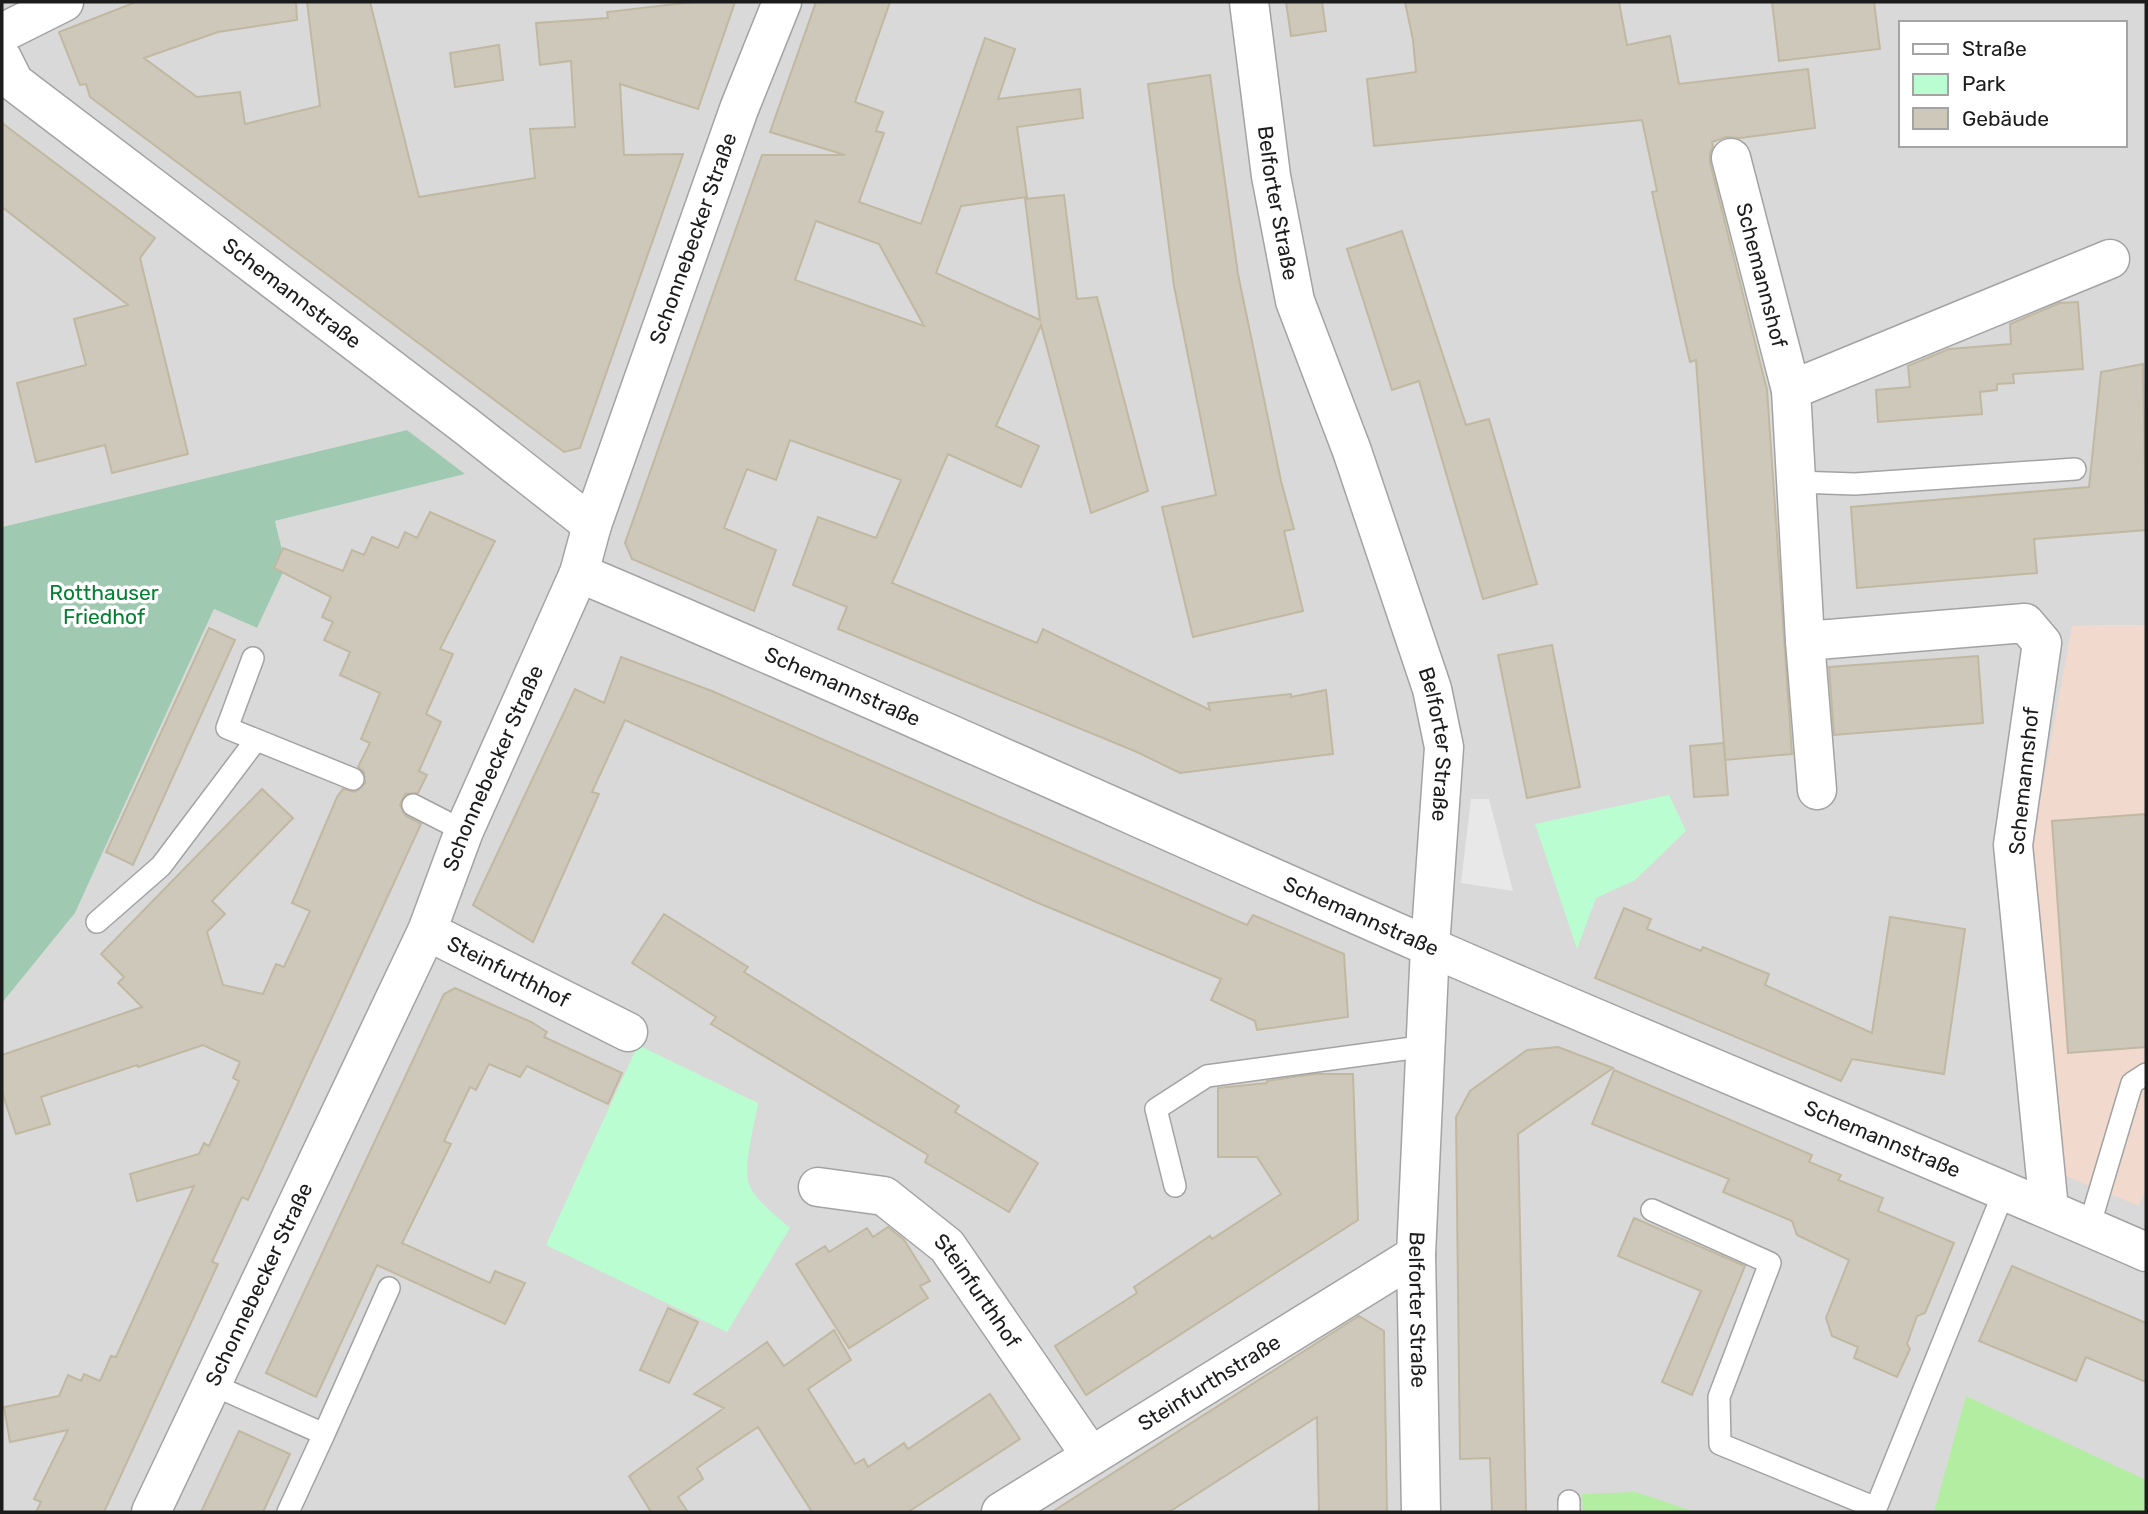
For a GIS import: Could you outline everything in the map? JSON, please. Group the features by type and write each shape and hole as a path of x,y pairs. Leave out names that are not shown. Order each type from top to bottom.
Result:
{"street":[{"path":"2,33 64,2"},
{"name":"Schonnebecker Straße","path":"152,1512 426,931 464,831 579,573 592,524 739,109 782,2"},
{"name":"Belforter Straße","path":"1249,2 1271,176 1296,301 1352,451 1432,689 1444,747 1430,947 1416,1255 1422,1512"},
{"name":"Schemannstraße","path":"2,58 14,82 592,524"},
{"name":"Schemannshof","path":"1731,158 1791,390 1805,641 1817,790"},
{"path":"1791,390 2110,259"},
{"name":"Schemannstraße","path":"579,573 760,649 1430,947 2004,1189 2146,1252"},
{"name":"Schemannshof","path":"1805,641 2025,623 2042,643 2013,845 2049,1209"},
{"name":"Steinfurthhof","path":"426,931 628,1032"},
{"name":"Steinfurthhof","path":"818,1187 884,1196 947,1247 1091,1456"},
{"name":"Steinfurthstraße","path":"1001,1512 1416,1255"}],"lane":[{"path":"1796,482 1855,484 2076,469"},
{"path":"253,658 227,728 353,779"},
{"path":"97,922 161,866 256,740"},
{"path":"412,805 464,831"},
{"path":"1175,1186 1156,1109 1206,1076 1427,1046"},
{"path":"2089,1227 2132,1083 2146,1074"},
{"path":"1652,1210 1770,1262 1719,1397 1720,1444 1876,1508 2004,1189"},
{"path":"288,1512 389,1287"},
{"path":"211,1384 324,1434"}],"shaded area":[{"path":"2,2 2146,2 2146,625 2072,626 2138,1206 2146,1188 2146,1512 2,1512 2,1003 75,913 214,609 257,628 286,566 275,521 464,474 407,430 2,527"},
{"path":"2146,625 2146,1188 2139,1206 2061,1174 2031,851 2072,626"},
{"path":"1471,799 1489,799 1513,891 1461,883"}],"green space":[{"name":"Rotthauser Friedhof","path":"407,430 465,474 275,521 286,566 257,628 214,609 75,913 2,1003 2,527"},
{"path":"1669,795 1686,831 1635,880 1596,898 1577,949 1535,824"},
{"path":"638,1045 758,1103 748,1155 749,1184 761,1201 790,1228 727,1332 546,1245"},
{"path":"1966,1396 2146,1480 2146,1512 1934,1512"},
{"path":"1636,1492 1695,1512 1583,1512 1582,1494"}],"building":[{"path":"136,2 296,2 297,20 218,32 144,58 197,97 240,92 245,124 320,106 307,2 370,2 419,197 535,178 530,129 575,127 571,61 540,65 536,23 608,18 607,12 693,2 735,2 698,109 620,84 624,155 683,154 580,448 564,452 90,97 86,84 80,85 59,32"},
{"path":"816,2 890,2 855,102 883,112 876,131 884,133 859,202 921,224 985,38 1015,49 998,99 1080,89 1083,118 1017,127 1027,197 961,206 936,273 1040,320 1025,199 1064,195 1077,299 1097,297 1148,491 1091,513 1041,325 996,426 1039,446 1021,487 948,454 892,583 1037,643 1043,629 1210,710 1208,703 1291,694 1291,697 1326,690 1333,754 1180,773 1137,752 838,629 847,607 793,585 818,517 876,538 901,480 790,440 776,480 747,469 724,528 776,550 754,611 632,559 625,543 762,155 845,155 770,132","holes":["816,221 879,244 924,326 795,280"]},
{"path":"1286,2 1322,2 1326,31 1291,36"},
{"path":"1405,2 1619,2 1627,45 1670,36 1679,84 1808,69 1815,128 1740,138 1726,137 1712,142 1710,153 1710,163 1767,390 1792,754 1725,760 1696,360 1690,362 1681,323 1652,192 1657,191 1642,120 1374,146 1367,79 1416,72"},
{"path":"1772,2 1874,2 1880,49 1779,61"},
{"path":"499,45 503,80 455,87 450,53"},
{"path":"1210,75 1238,274 1281,481 1294,529 1284,531 1303,611 1193,637 1162,507 1216,495 1174,286 1148,84"},
{"path":"2,123 155,238 140,258 188,454 112,473 105,445 36,462 17,383 86,365 74,319 128,305 2,207"},
{"path":"1402,231 1466,425 1489,419 1537,584 1483,599 1419,381 1392,390 1347,249"},
{"path":"2078,302 2083,369 2013,374 2014,383 1997,384 1997,390 1980,392 1982,414 1878,422 1876,390 1910,387 1908,366 1949,349 2011,344 2010,324 2060,303"},
{"path":"2143,364 2146,530 2034,539 2037,573 1857,588 1851,507 2089,487 2101,372"},
{"path":"430,512 495,541 440,649 453,654 426,714 441,722 419,771 427,775 418,793 405,794 400,805 406,816 421,824 248,1200 242,1197 212,1262 218,1264 104,1512 36,1512 41,1502 34,1499 68,1430 10,1442 4,1407 59,1396 68,1375 81,1381 84,1374 100,1381 111,1356 116,1357 194,1186 137,1201 130,1174 199,1154 204,1143 209,1146 239,1081 233,1078 240,1062 203,1045 138,1067 137,1065 41,1097 50,1124 16,1134 2,1092 2,1055 142,1007 118,983 124,977 101,954 262,789 293,818 212,901 225,914 207,932 223,985 263,994 276,964 284,967 310,911 292,903 337,797 343,789 355,792 365,783 364,772 358,767 370,743 361,739 380,693 340,675 350,652 324,640 333,622 322,617 331,597 274,568 283,548 343,571 352,550 364,555 372,537 398,548 405,532 417,538"},
{"path":"209,628 235,640 133,865 106,852"},
{"path":"1552,645 1580,787 1527,798 1498,655"},
{"path":"1978,656 1983,723 1834,735 1829,667"},
{"path":"621,657 712,691 1247,925 1253,915 1344,954 1348,1017 1257,1030 1255,1021 1211,1000 1221,979 1036,902 625,720 592,792 599,794 533,942 473,905 575,689 604,703"},
{"path":"1724,743 1728,795 1694,797 1690,746"},
{"path":"2146,814 2146,1047 2068,1053 2052,821"},
{"path":"1624,908 1651,919 1647,929 1701,951 1703,947 1769,974 1765,985 1872,1033 1890,917 1965,929 1944,1074 1852,1059 1841,1081 1595,978"},
{"path":"664,914 748,967 744,972 959,1106 955,1112 1038,1163 1009,1212 925,1162 928,1155 711,1024 716,1017 632,963"},
{"path":"455,988 531,1022 547,1032 544,1037 622,1073 608,1104 527,1066 520,1077 489,1064 476,1090 470,1087 444,1141 451,1144 402,1243 490,1283 495,1271 525,1283 505,1324 377,1265 316,1397 266,1373 444,994"},
{"path":"1558,1047 1613,1068 1518,1134 1526,1512 1492,1512 1490,1458 1460,1459 1456,1117 1470,1091 1527,1050"},
{"path":"1614,1070 1812,1155 1809,1162 1841,1175 1838,1180 1883,1198 1878,1211 1954,1243 1925,1313 1917,1316 1907,1344 1910,1349 1897,1377 1854,1358 1858,1347 1832,1336 1826,1318 1849,1260 1797,1235 1792,1221 1723,1192 1729,1179 1592,1124"},
{"path":"1315,1074 1353,1074 1358,1220 1086,1395 1055,1346 1137,1293 1134,1287 1210,1236 1212,1239 1281,1194 1257,1157 1218,1157 1218,1088"},
{"path":"1634,1218 1745,1266 1692,1395 1662,1382 1701,1291 1618,1256"},
{"path":"888,1227 904,1240 930,1281 920,1286 928,1298 849,1348 796,1264 825,1246 829,1252 867,1228 873,1237"},
{"path":"2012,1266 2146,1323 2146,1382 2086,1357 2076,1381 1979,1341"},
{"path":"668,1308 698,1322 669,1383 640,1370"},
{"path":"1359,1316 1384,1331 1387,1512 1319,1512 1317,1417 1169,1512 1052,1512"},
{"path":"834,1330 851,1360 808,1389 855,1464 864,1459 868,1467 904,1443 908,1449 990,1394 1020,1439 908,1512 812,1512 758,1427 697,1468 703,1479 678,1497 688,1512 651,1512 629,1476 724,1408 694,1394 767,1342 784,1366"},
{"path":"239,1431 290,1454 263,1512 201,1512"}]}
